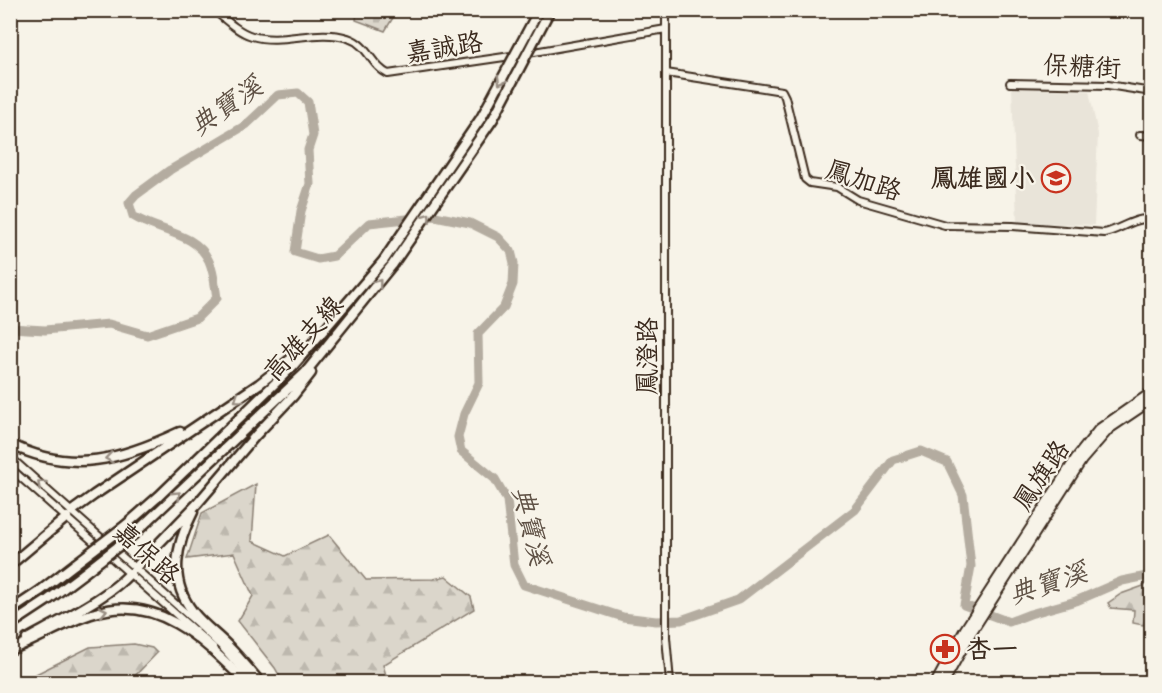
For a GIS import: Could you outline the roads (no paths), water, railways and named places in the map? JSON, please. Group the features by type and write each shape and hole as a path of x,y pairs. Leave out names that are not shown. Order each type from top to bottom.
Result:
{"highway":[{"name":"高雄支線","path":"10,611 126,525 159,496 293,366 318,338 384,260 481,118 539,10"},
{"name":"高雄支線","path":"10,625 48,600 134,534 305,373 393,264 493,119 550,10"},
{"path":"10,649 104,594 132,570 197,504 298,390 363,302"},
{"path":"10,566 94,495 259,384 318,338"},
{"path":"10,444 50,458 69,461 99,460 121,457 202,422"},
{"path":"197,504 182,534 178,548 176,559 179,584 192,610 260,682"},
{"path":"10,649 94,613 123,608 142,609 171,620 221,658 246,682"}],"main road":[{"name":"鳳旗路","path":"987,602 1076,458 1092,437 1110,420 1152,392"},
{"name":"鳳旗路","path":"987,602 1095,444 1114,425 1152,400"},
{"path":"936,682 987,602"},
{"path":"944,682 968,631"},
{"path":"949,671 951,682"}],"street":[{"name":"嘉誠路","path":"214,10 249,35 264,38 312,35 349,38 365,48 382,71 388,74 511,56 666,29"},
{"name":"鳳澄路","path":"666,10 666,637 670,682"},
{"name":"鳳加路","path":"666,73 782,91 805,179 810,183 837,187 858,200 945,225 1013,226 1104,233 1112,232 1142,219 1152,220"},
{"name":"保糖街","path":"1010,83 1108,85 1152,92"},
{"path":"1140,135 1152,136"},
{"name":"嘉保路","path":"10,457 206,639 246,682"},
{"name":"嘉保路","path":"10,468 69,514"},
{"name":"嘉保路","path":"132,570 222,646 253,682"}],"waterway":[{"name":"典寶溪","path":"10,328 45,330 109,324 147,335 197,318 217,298 209,261 203,251 186,238 133,216 129,203 136,195 170,170 246,125 278,95 298,93 308,102 313,135 308,150 310,184 301,211 295,252 318,259 334,256 369,223 435,216 470,223 498,237 511,251 514,263 513,284 504,307 478,334 479,383 464,414 458,437 461,451 495,479 507,500 514,565 524,585 623,617 656,621 681,620 738,600 855,510 893,460 921,451 947,462 963,495 971,566 964,605 1009,622 1076,601 1122,581 1152,575"}],"place":[{"name":"鳳雄國小","path":"1056,178"},
{"name":"杏一","path":"945,649"}]}
